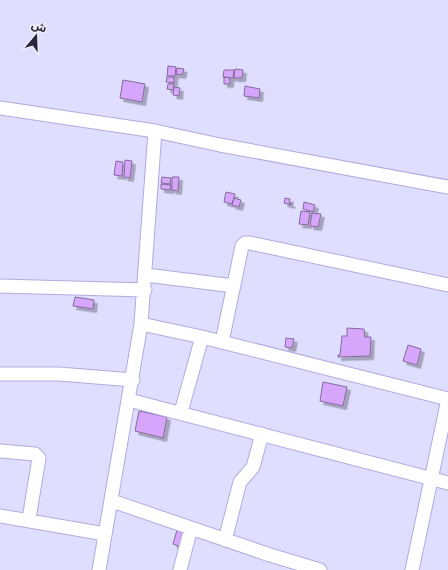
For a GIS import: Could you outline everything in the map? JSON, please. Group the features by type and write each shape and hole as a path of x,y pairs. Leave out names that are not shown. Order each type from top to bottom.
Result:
{"street":[{"path":"0,108 155,130 220,145 448,187"},
{"path":"99,570 142,324 155,130"},
{"path":"222,342 242,246 245,243 448,285"},
{"path":"146,275 234,286"},
{"path":"0,286 145,290"},
{"path":"142,324 202,337 448,399 412,570"},
{"path":"181,412 202,337"},
{"path":"0,374 59,374 133,380"},
{"path":"129,400 181,412 432,480 448,483"},
{"path":"225,540 240,482 253,467 262,434"},
{"path":"0,451 35,454 39,458 28,520"},
{"path":"112,501 225,540 320,570"},
{"path":"0,516 105,534"},
{"path":"180,570 191,528"}],"building":[{"path":"168,66 176,67 175,76 167,76"},
{"path":"177,68 184,69 182,75 176,74"},
{"path":"235,69 243,70 242,78 234,78"},
{"path":"224,70 234,70 233,78 223,77"},
{"path":"167,77 174,77 174,83 166,82"},
{"path":"224,77 230,78 230,84 224,84"},
{"path":"123,80 145,84 142,102 120,98"},
{"path":"168,84 174,84 173,90 167,89"},
{"path":"245,86 260,89 259,98 244,96"},
{"path":"174,87 180,88 179,96 173,95"},
{"path":"125,160 132,161 130,178 124,177"},
{"path":"116,161 123,162 122,176 114,175"},
{"path":"162,177 171,178 170,184 161,183"},
{"path":"172,177 179,177 178,191 172,190"},
{"path":"161,184 171,185 170,190 161,189"},
{"path":"226,192 235,194 232,204 224,202"},
{"path":"234,198 241,200 239,207 232,205"},
{"path":"285,198 290,199 289,203 292,204 291,205 284,203"},
{"path":"304,202 315,205 313,212 303,209"},
{"path":"301,211 310,212 308,225 299,224"},
{"path":"312,213 321,214 318,227 310,226"},
{"path":"75,297 94,300 93,309 73,306"},
{"path":"347,328 364,329 365,337 371,337 370,356 338,357 338,355 340,355 342,336 347,336"},
{"path":"286,338 294,339 292,348 285,347"},
{"path":"408,345 421,349 417,365 403,361"},
{"path":"323,382 347,387 343,406 320,401"},
{"path":"139,411 167,417 163,438 135,431"},
{"path":"177,530 186,532 181,547 173,544"}]}
